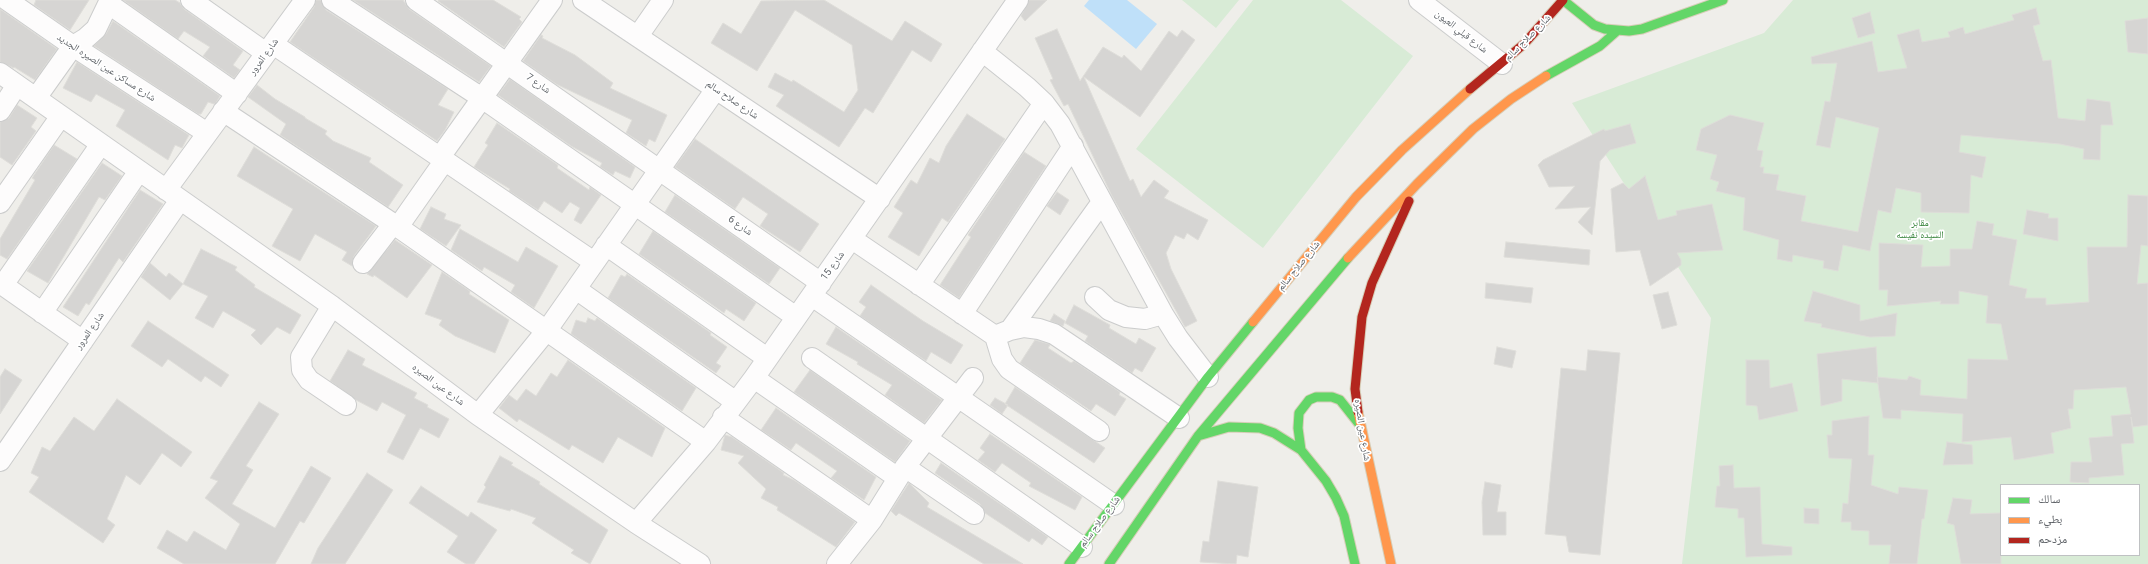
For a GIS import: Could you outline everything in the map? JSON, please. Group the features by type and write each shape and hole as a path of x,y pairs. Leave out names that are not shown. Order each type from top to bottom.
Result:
{"main road":[{"name":"شارع صلاح سالم","path":"1069,564 1208,377 1356,197 1413,140 1451,105 1502,64 1524,44 1563,0"},
{"path":"1563,0 1588,21 1605,29 1617,31 1642,30 1723,0"},
{"path":"1109,564 1198,436 1341,265 1417,184 1473,129 1511,99 1551,73 1600,46 1617,31"},
{"name":"شارع عين الصيره","path":"1391,564 1359,424 1355,389 1357,352 1362,317 1372,282 1417,184"},
{"path":"1301,450 1298,428 1299,413 1309,400 1316,397 1332,397 1340,400 1359,424"},
{"path":"1198,436 1229,427 1260,428 1274,433 1301,450 1326,481 1341,510 1355,564"}],"street":[{"name":"شارع مساكن عين الصيره الجديد","path":"7,0 73,46 207,133"},
{"path":"191,0 442,159 594,262"},
{"path":"332,0 482,98 634,206 796,317"},
{"name":"شارع 7","path":"416,0 659,169"},
{"path":"363,263 395,225 442,159 482,98 552,0"},
{"name":"شارع صلاح سالم","path":"584,0 880,199"},
{"path":"638,36 663,0"},
{"name":"شارع 15","path":"636,523 706,442 754,378 1018,0"},
{"name":"شارع قبلي العيون","path":"1419,0 1502,64"},
{"name":"شارع المرور","path":"0,461 83,342 173,195 207,133 270,49 302,1"},
{"path":"36,98 73,46 86,38 96,29 109,2 237,94"},
{"path":"982,51 1027,87 1044,103 1060,124 1163,314 1178,338 1208,377"},
{"path":"0,73 173,195"},
{"path":"0,111 17,85"},
{"path":"478,415 547,330 716,89"},
{"path":"919,285 1044,103"},
{"path":"223,111 395,225 706,442"},
{"path":"0,204 61,116"},
{"path":"83,342 2,284 101,144"},
{"path":"962,314 1073,146"},
{"name":"شارع 6","path":"659,169 816,290 958,396 1114,505"},
{"path":"42,313 140,171"},
{"name":"شارع عين الصيره","path":"173,195 332,306 478,415 636,523 700,564"},
{"path":"1099,431 1008,369 997,348 1002,333 1102,202"},
{"path":"852,239 962,314 1002,333 1024,328 1039,329 1054,334 1179,418"},
{"path":"606,245 767,358"},
{"path":"576,289 872,520"},
{"path":"1095,297 1109,310 1126,317 1145,319 1163,314"},
{"path":"332,306 301,357 302,370 309,380 346,406"},
{"path":"812,358 925,439 1082,546"},
{"path":"754,378 902,472 974,514"},
{"path":"837,564 872,520 925,439 973,378"}],"green space":[{"path":"1182,0 1239,0 1216,28"},
{"path":"1253,0 1341,0 1413,56 1263,248 1136,149"},
{"name":"مقابر السيده نفيسه","path":"1793,0 2148,0 2148,564 1682,564 1711,318 1572,103 1764,33"}],"water":[{"path":"1089,0 1127,0 1157,24 1136,49 1084,6"}],"building":[{"path":"36,0 89,0 70,30 34,5"},
{"path":"123,0 175,0 180,3 184,9 243,51 233,65 240,70 234,78 203,56 210,47 184,31 178,39"},
{"path":"316,0 321,0 326,10 448,89 438,105 454,112 445,130 437,141 290,42 314,7"},
{"path":"353,0 403,0 409,9 491,66 479,82"},
{"path":"493,0 521,17 519,19 522,22 504,47 438,1"},
{"path":"824,0 892,41 905,21 942,44 931,62 912,50 873,113 865,108 839,147 776,106 784,95 768,87 775,73 792,82 793,80 844,112 858,90 852,45 795,10 757,71 711,43 723,23 741,34 761,1"},
{"path":"1029,0 1047,0 1025,21 1021,16"},
{"path":"2036,8 2040,24 2033,26 2043,61 2051,60 2058,118 2085,121 2087,99 2110,102 2113,125 2101,125 2100,160 2083,159 2084,149 2060,144 1961,135 1959,152 1986,157 1982,178 1971,175 1969,213 1921,212 1921,193 1896,188 1891,213 1878,210 1870,251 1843,245 1838,271 1823,268 1824,261 1793,255 1792,262 1777,259 1779,240 1743,230 1745,198 1716,191 1719,182 1710,179 1717,155 1696,150 1701,129 1730,115 1764,123 1757,150 1763,151 1760,167 1764,167 1763,173 1779,175 1776,190 1806,196 1801,221 1858,232 1879,128 1836,117 1830,148 1816,145 1825,101 1830,102 1837,63 1812,64 1811,57 1872,41 1878,72 1907,68 1897,35 1919,29 1922,42 1950,37 1948,32 1963,27 1965,34 2014,20 2012,15"},
{"path":"0,9 57,49 35,80 14,67 0,62"},
{"path":"1870,12 1875,33 1858,38 1852,18"},
{"path":"2148,18 2148,54 2128,52 2125,21"},
{"path":"113,21 220,96 216,103 214,104 208,102 201,114 198,114 94,46 106,34"},
{"path":"1057,29 1080,81 1103,47 1122,58 1124,55 1141,71 1169,31 1177,37 1182,30 1195,40 1140,117 1084,77 1130,181 1133,179 1141,197 1154,180 1169,191 1164,198 1208,220 1198,240 1187,233 1184,239 1175,235 1166,253 1171,269 1197,321 1185,327 1112,196 1068,104 1064,106 1050,80 1053,79 1035,38"},
{"path":"541,35 543,36 542,38 575,55 613,83 610,88 667,115 655,142 649,139 646,146 626,133 632,120 556,84 523,61"},
{"path":"77,62 189,135 182,148 175,145 168,160 116,126 125,110 96,94 91,102 63,88"},
{"path":"510,79 635,167 630,178 615,171 613,175 600,167 602,163 571,146 498,95"},
{"path":"257,85 275,99 327,131 325,134 333,141 371,158 369,162 403,185 388,207 280,135 286,124 248,97"},
{"path":"17,105 37,118 31,127 36,131 12,165 0,157 0,122 9,118"},
{"path":"967,114 1005,139 948,222 942,218 919,256 888,237 903,213 894,207 911,180 917,184 930,158 939,163 946,146"},
{"path":"497,123 558,165 557,168 589,190 590,187 601,195 581,224 574,220 580,208 570,202 562,213 544,201 538,210 509,191 510,189 474,167 488,145 485,143"},
{"path":"1630,124 1636,143 1610,150 1600,161 1592,235 1578,222 1591,207 1555,209 1575,186 1549,187 1538,165 1543,160 1604,129 1605,131"},
{"path":"695,139 819,224 800,252 760,226 768,214 743,197 735,209 675,167"},
{"path":"54,145 77,159 7,259 0,255 0,239 35,180 32,178"},
{"path":"254,147 376,226 354,256 352,266 342,260 347,252 315,234 300,261 272,246 293,209 237,176"},
{"path":"1024,152 1046,166 959,298 940,285 971,237 968,235"},
{"path":"102,163 122,176 105,200 99,197 48,283 27,271"},
{"path":"1645,176 1658,220 1677,215 1676,211 1712,204 1723,250 1677,253 1681,260 1681,265 1650,286 1640,250 1616,252 1611,189 1623,183 1629,189"},
{"path":"140,190 163,204 123,262 119,258 89,305 86,303 78,316 63,307"},
{"path":"1057,192 1069,200 1060,215 1047,206"},
{"path":"675,195 780,268 769,284 665,212"},
{"path":"2128,195 2148,196 2148,246 2141,245 2137,284 2148,283 2148,425 2133,427 2131,417 2134,443 2121,444 2124,475 2089,478 2089,483 2070,482 2071,462 2092,462 2089,438 2113,436 2111,416 2131,414 2126,387 2074,390 2073,409 2068,409 2071,428 2051,433 2054,453 2014,460 2011,437 1962,442 1963,414 1901,410 1901,419 1883,418 1877,377 1907,380 1909,376 1921,380 1920,395 1967,399 1968,359 2008,360 2001,324 1986,323 1988,296 1959,291 1959,304 1940,304 1941,301 1887,306 1888,290 1879,290 1879,243 1923,245 1921,267 1950,266 1950,249 1972,249 1977,221 1994,224 1992,235 2017,240 2009,285 2027,289 2025,298 2046,298 2046,305 2089,302 2087,247 2127,247"},
{"path":"431,207 446,214 444,219 461,225 446,246 420,229"},
{"path":"2027,210 2049,214 2048,218 2058,218 2058,241 2023,234"},
{"path":"460,229 518,262 526,247 558,266 534,308 511,292 515,285 484,267 482,271 451,250"},
{"path":"653,231 756,303 744,321 726,309 724,313 639,254"},
{"path":"395,240 432,265 407,298 374,275 373,277 367,274"},
{"path":"1506,242 1590,250 1589,265 1504,257"},
{"path":"201,249 237,267 235,270 255,285 254,287 301,315 290,334 277,327 261,345 251,335 256,330 223,311 213,328 195,318 208,296 183,284"},
{"path":"150,263 166,277 169,273 183,284 170,300 141,277"},
{"path":"442,272 470,291 469,294 509,320 495,353 455,336 439,325 442,320 425,314"},
{"path":"627,274 711,333 710,335 727,347 716,363 721,366 716,373 608,298 621,275 625,277"},
{"path":"1486,283 1533,288 1531,303 1485,298"},
{"path":"871,285 923,321 963,345 951,364 931,352 926,361 860,316 866,307 859,302"},
{"path":"1813,291 1860,305 1860,321 1897,313 1895,336 1870,337 1821,327 1822,324 1804,321"},
{"path":"1668,292 1677,325 1662,329 1653,295"},
{"path":"1074,305 1110,325 1109,328 1136,344 1139,338 1156,348 1142,372 1135,368 1132,373 1085,341 1088,336 1065,323"},
{"path":"1054,314 1065,321 1063,326 1050,321"},
{"path":"588,318 595,321 597,318 696,388 682,411 571,334 576,320 586,323"},
{"path":"148,321 229,375 221,387 205,376 201,382 168,359 162,367 131,346"},
{"path":"836,327 942,400 924,423 885,395 892,385 857,364 858,362 826,344"},
{"path":"1035,340 1049,344 1050,345 1048,348 1071,363 1074,361 1120,392 1119,395 1126,399 1115,416 1096,404 1091,411 1020,363"},
{"path":"1497,347 1516,351 1512,368 1494,364"},
{"path":"1876,347 1878,383 1842,379 1842,401 1821,406 1817,354"},
{"path":"348,350 365,359 362,365 417,393 414,398 428,405 427,407 449,419 439,438 420,428 403,460 387,452 406,415 382,402 377,411 356,400 330,381"},
{"path":"1588,350 1620,353 1600,555 1569,552 1566,536 1545,534 1561,368 1586,371"},
{"path":"568,360 665,428 652,457 618,437 603,463 572,445 569,450 519,419 517,422 499,408 509,395 517,401 526,389 536,396 551,373 557,377"},
{"path":"1746,360 1769,360 1770,388 1792,383 1798,411 1759,420 1757,406 1746,405"},
{"path":"5,369 22,380 0,414 0,377"},
{"path":"810,370 910,441 895,462 794,392"},
{"path":"1015,387 1105,448 1094,463 1005,404"},
{"path":"995,398 1008,405 1002,414 990,405"},
{"path":"117,399 192,452 181,467 162,453 140,485 126,475 107,519 115,525 103,543 29,492 39,477 31,473 42,447 50,451 74,417 94,431"},
{"path":"259,402 279,414 246,466 253,470 232,504 275,528 311,466 331,478 304,523 300,521 275,564 184,564 157,548 167,530 187,542 194,531 226,550 240,524 205,498 218,481 210,478"},
{"path":"776,408 876,477 864,500 831,478 837,471 796,443 791,450 761,430"},
{"path":"1869,416 1868,455 1874,455 1871,485 1898,494 1899,487 1928,490 1924,519 1922,519 1917,564 1889,564 1891,545 1869,545 1869,531 1851,530 1851,522 1841,522 1843,503 1848,504 1852,459 1829,458 1827,435 1832,435 1832,421"},
{"path":"990,434 1082,497 1075,510 1029,486 1031,483 1002,463 995,472 978,460 985,452 980,448"},
{"path":"725,435 732,437 784,473 783,475 794,480 855,522 836,547 777,510 778,507 761,498 766,489 738,463 744,456 721,450"},
{"path":"1947,442 1972,445 1973,464 1943,465"},
{"path":"500,456 513,463 511,465 540,482 539,484 608,530 590,564 571,553 574,550 532,523 536,518 511,509 510,511 477,502 486,487 484,485"},
{"path":"941,463 1048,537 1042,545 1032,538 1029,542 985,513 980,504 935,473"},
{"path":"1733,465 1734,488 1760,487 1762,544 1792,547 1792,555 1746,557 1744,518 1738,518 1738,509 1715,507 1717,486 1720,486 1719,466"},
{"path":"367,473 393,490 345,564 311,564 318,548"},
{"path":"1218,481 1258,487 1248,557 1237,555 1236,564 1200,562 1203,541 1209,542"},
{"path":"1485,482 1501,485 1497,512 1506,512 1506,535 1483,535 1482,502"},
{"path":"909,483 929,503 927,507 1023,564 984,564 899,513 896,516 891,511"},
{"path":"421,486 468,517 471,512 497,530 474,564 466,564 447,552 458,536 409,503"},
{"path":"1953,498 1972,500 1970,514 2000,513 2001,564 1961,564 1954,525 1947,523"},
{"path":"1804,508 1819,509 1819,524 1804,523"}],"traffic: fast":[{"path":"1563,0 1594,25 1605,29 1629,31 1642,29 1723,0"},
{"path":"1546,76 1600,46 1617,31"},
{"path":"1109,564 1198,436 1348,258"},
{"path":"1069,564 1208,377 1253,322"},
{"path":"1301,450 1298,428 1299,413 1309,400 1316,397 1332,397 1340,400 1359,424"},
{"path":"1198,436 1229,427 1260,428 1274,433 1301,450 1326,481 1336,498 1344,516 1355,564"}],"traffic: slow":[{"path":"1348,258 1417,184 1473,129 1511,99 1546,76"},
{"path":"1253,322 1356,197 1402,150 1470,89"},
{"path":"1358,412 1391,564"}],"traffic: jam":[{"path":"1470,89 1524,44 1563,0"},
{"path":"1358,412 1355,389 1362,317 1372,283 1409,201"}]}
